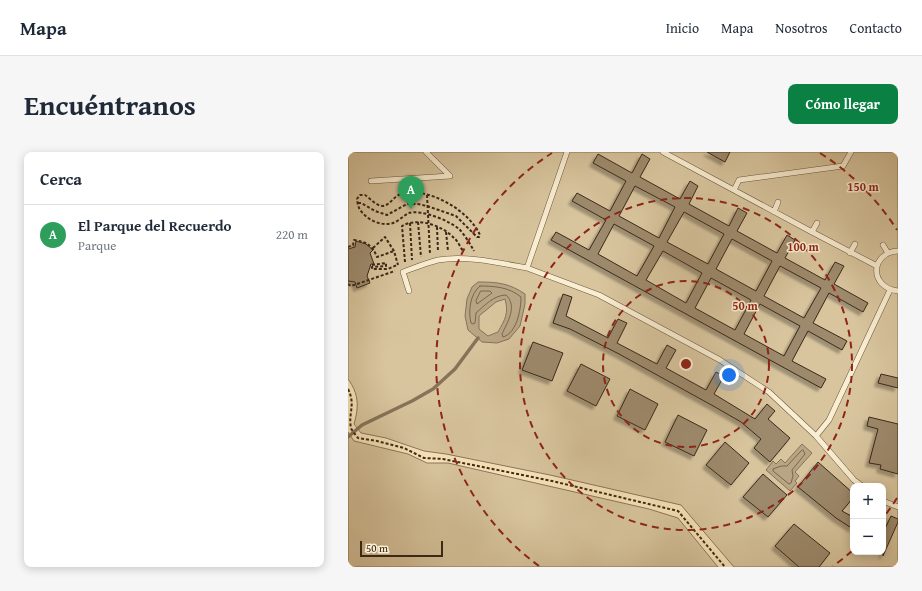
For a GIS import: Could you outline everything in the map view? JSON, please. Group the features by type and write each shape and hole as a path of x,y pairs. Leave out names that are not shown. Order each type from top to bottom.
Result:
{"lane":[{"path":"371,181 450,176 426,152"},
{"path":"527,268 566,152"},
{"path":"663,152 850,253 877,266"},
{"path":"734,190 739,180 843,166 851,152"},
{"path":"774,212 778,202"},
{"path":"812,232 817,223"},
{"path":"850,253 854,244"},
{"path":"883,245 888,253"},
{"path":"898,251 888,253 883,256 877,266 879,280 884,286 890,290 898,291"},
{"path":"409,291 403,272 438,260 462,259 527,268 600,295 720,360 769,392 816,436 858,483"},
{"path":"816,436 829,420 890,290"},
{"path":"886,502 898,507"}],"path":[{"path":"358,203 387,215 399,207 407,204 427,206 456,216 478,238 480,235 473,222 448,202 426,195 413,193 400,194 387,205 382,206 365,195 360,195 357,199 359,208 366,217 377,223 393,223 410,213 428,214 443,220 458,228 475,253"},
{"path":"426,195 430,254"},
{"path":"418,222 421,257"},
{"path":"405,262 402,226 410,223 418,222 437,227 454,238 463,251"},
{"path":"410,223 412,260"},
{"path":"437,227 438,252"},
{"path":"446,232 448,251"},
{"path":"372,265 386,263 386,266 372,267 372,269 388,268 397,265 394,251 385,237 373,248"},
{"path":"348,247 353,245 354,240 363,241 373,248 377,257 394,251"},
{"path":"348,284 351,286 398,270"},
{"path":"348,389 352,402 349,418 351,429 358,438 404,448 424,458 443,459 678,511 725,567"}],"shaded area":[{"path":"348,152 898,152 898,567 734,567 681,505 550,475 424,451 386,438 361,433 354,424 357,412 357,401 352,385 348,379"},
{"path":"348,432 354,441 408,454 427,463 448,463 649,509 678,518 718,567 348,567"}],"water":[{"path":"478,282 497,283 514,287 525,294 525,304 520,326 509,339 497,343 482,342 468,330 465,316 467,299 472,287","holes":["505,299 507,309 503,323 498,332 488,336 479,329 479,316 496,302"]},
{"path":"802,444 812,453 795,472 799,476 795,481 797,483 790,491 766,470 773,461 776,464 781,459 785,463"}],"building":[{"path":"707,152 730,152 725,162"},
{"path":"598,154 632,173 642,154 650,159 640,177 680,199 690,181 698,186 689,204 729,226 738,208 747,213 737,231 777,253 787,235 795,240 785,258 825,280 835,262 844,266 834,284 868,303 863,312 829,293 813,323 847,341 842,350 808,331 792,361 826,379 821,388 551,240 556,232 589,250 606,220 572,201 577,193 610,211 626,181 593,163","holes":["635,186 675,207 659,238 619,216","684,212 724,234 708,264 667,242","614,224 654,246 637,276 598,254","732,239 772,261 756,291 716,269","663,251 702,273 686,303 646,280","780,266 821,288 804,318 764,296","711,278 751,300 735,330 695,308","760,304 800,326 784,356 744,334"]},
{"path":"356,241 366,244 373,250 370,253 374,264 371,264 367,276 370,283 357,288 355,282 348,281 348,249 355,247"},
{"path":"563,294 572,297 566,316 608,338 618,319 627,323 617,343 657,364 667,345 676,350 666,368 706,390 716,372 724,376 714,394 755,419 767,404 775,411 768,419 790,438 770,462 754,448 761,439 741,422 619,354 570,329 553,323"},
{"path":"533,342 563,353 552,381 522,370"},
{"path":"581,364 610,379 596,406 567,391"},
{"path":"881,374 898,378 898,388 878,383"},
{"path":"630,389 658,404 645,430 617,416"},
{"path":"678,415 707,430 694,456 665,442"},
{"path":"869,417 898,424 898,474 880,469 881,465 869,463 878,429 867,426"},
{"path":"725,442 749,463 731,485 706,465"},
{"path":"818,462 850,490 850,502 842,511 850,515 850,527 836,518 798,487"},
{"path":"763,474 787,495 768,517 743,497"},
{"path":"891,516 898,519 886,549 886,527"},
{"path":"794,524 830,553 819,567 799,567 775,546"}],"waterway":[{"path":"348,437 362,425 412,401 433,389 455,369 478,338"}],"place":[{"name":"El Parque del Recuerdo","path":"411,209"}]}
